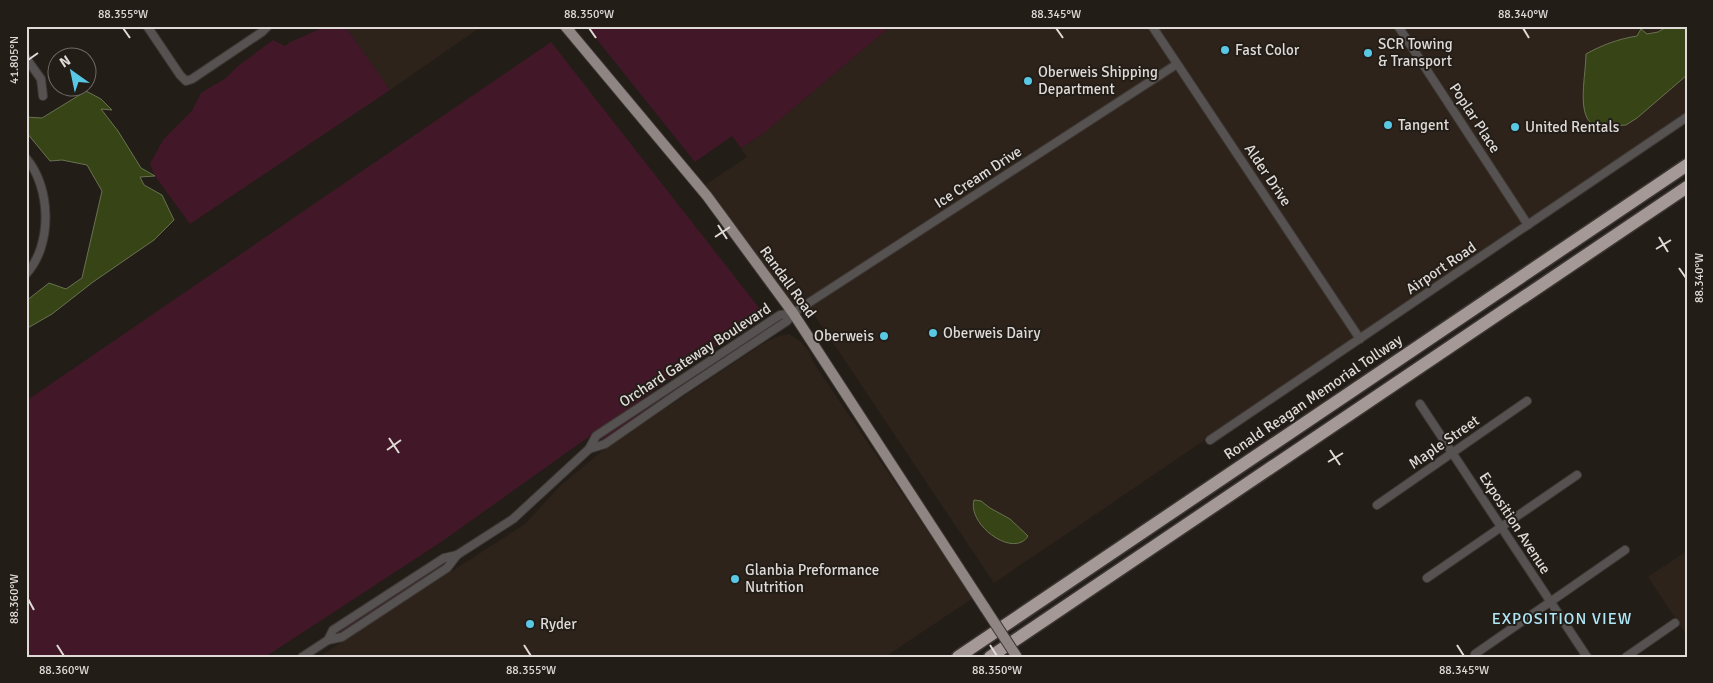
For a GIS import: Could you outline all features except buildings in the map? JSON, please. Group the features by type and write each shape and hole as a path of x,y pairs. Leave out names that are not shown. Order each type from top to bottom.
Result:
{"highway":[{"name":"Ronald Reagan Memorial Tollway","path":"958,657 1687,165"},
{"path":"990,657 1687,187"}],"main road":[{"name":"Randall Road","path":"565,26 707,196 793,313 1017,657"}],"street":[{"path":"147,26 186,81 233,52 268,26"},
{"name":"Alder Drive","path":"1152,26 1360,339"},
{"name":"Poplar Place","path":"1398,26 1528,225"},
{"path":"26,58 41,79 43,96"},
{"name":"Ice Cream Drive","path":"793,313 1178,64"},
{"name":"Airport Road","path":"1210,440 1687,117"},
{"path":"26,158 31,164 41,186 46,208 45,228 40,250 26,274"},
{"name":"Orchard Gateway Boulevard","path":"589,449 605,444 787,321 793,313"},
{"name":"Orchard Gateway Boulevard","path":"302,657 328,640 333,630 348,620 444,558 457,555 513,519 589,449 596,436 780,315 793,313"},
{"name":"Maple Street","path":"1376,505 1527,401"},
{"name":"Exposition Avenue","path":"1420,404 1586,657"},
{"path":"1427,578 1577,475"},
{"path":"1474,654 1625,550"},
{"path":"1626,657 1675,624"}],"shaded area":[{"path":"327,26 345,26 390,90 190,224 155,176 150,164 163,140 192,111 201,93 226,78 238,66 273,40 285,46"},
{"path":"345,26 482,26 390,90"},
{"path":"586,26 891,26 764,133 741,148 732,136 695,162"},
{"path":"891,26 1687,26 1687,113 994,583 815,316 794,309 702,187 747,157 741,148 764,133"},
{"path":"1668,26 1687,26 1687,75 1637,118 1626,125 1595,127 1587,118 1583,104 1586,54 1610,43 1637,36 1641,29 1647,34 1658,32"},
{"path":"551,42 763,313 441,542 265,657 26,657 26,401"},
{"path":"75,98 101,99 112,110 101,109 118,131 141,168 155,176 140,177 144,185 162,195 174,220 154,240 93,282 52,314 26,329 26,301 49,283 66,289 82,278 102,191 87,165 62,160 50,161 26,132 26,117 42,118"},
{"path":"789,334 800,341 809,351 813,362 973,598 885,657 319,657 525,524 560,486 607,447 766,342"},
{"path":"672,390 637,417 595,446 607,433"},
{"path":"974,500 981,501 1010,519 1028,536 1021,542 1013,544 993,536 978,519 974,510"},
{"path":"1687,551 1687,636 1648,577"},
{"path":"452,557 453,559 334,638 333,636"}],"place":[{"name":"Fast Color","path":"1225,50"},
{"name":"SCR Towing & Transport","path":"1368,53"},
{"name":"Oberweis Shipping Department","path":"1028,81"},
{"name":"Tangent","path":"1388,125"},
{"name":"United Rentals","path":"1515,127"},
{"name":"Oberweis Dairy","path":"933,333"},
{"name":"Oberweis","path":"884,336"},
{"name":"Glanbia Preformance Nutrition","path":"735,579"},
{"name":"Ryder","path":"530,624"}],"district":[{"name":"EXPOSITION VIEW","path":"1562,618"}]}
